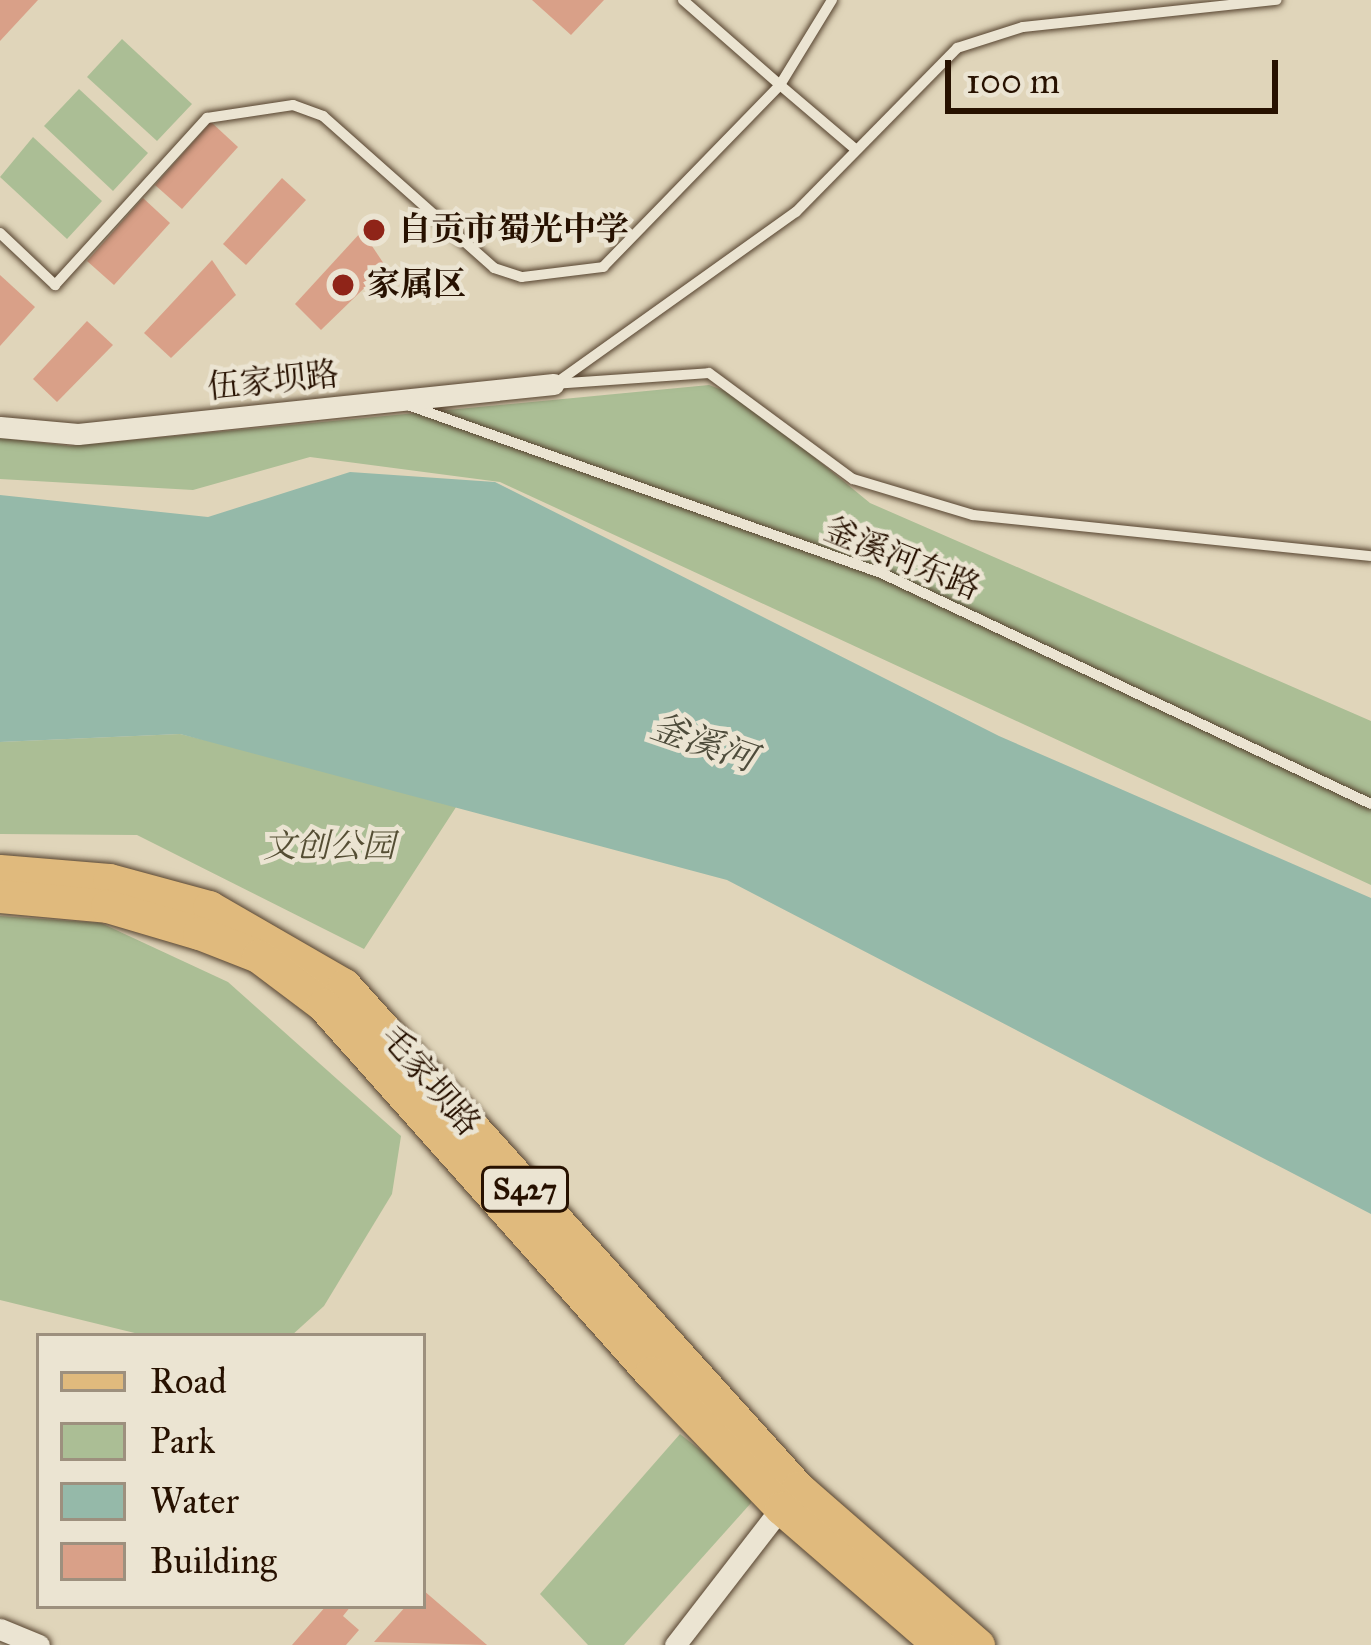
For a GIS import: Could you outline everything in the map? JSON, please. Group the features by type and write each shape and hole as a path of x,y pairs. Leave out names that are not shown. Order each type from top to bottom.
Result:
{"main road":[{"name":"毛家坝路","path":"0,871 109,880 208,907 344,985 798,1488 978,1645"},
{"name":"毛家坝路","path":"0,896 106,906 200,933 258,956 323,1005 781,1508 939,1645"}],"street":[{"name":"伍家坝路","path":"0,427 78,434 553,385"},
{"path":"675,1645 781,1508"},
{"path":"0,1629 39,1645"}],"lane":[{"path":"683,0 854,148"},
{"path":"0,233 55,285 207,118 293,105 322,116 494,268 522,278 603,267 780,85 832,0"},
{"path":"553,385 796,212 930,63 978,39 1276,0"},
{"path":"553,385 709,373 854,479 973,515 1371,556"},
{"name":"釜溪河东路","path":"399,401 881,573 1371,804"}],"green space":[{"path":"122,39 192,104 157,141 87,77"},
{"path":"79,89 148,153 113,191 44,126"},
{"path":"33,137 102,201 67,239 0,177"},
{"path":"709,385 741,397 870,503 1371,721 1371,885 500,482 310,457 193,490 0,479 0,438 70,446"},
{"name":"文创公园","path":"180,734 460,801 364,949 137,835 0,834 0,742"},
{"path":"0,916 101,923 228,982 401,1136 392,1194 324,1306 294,1333 135,1333 0,1300"},
{"path":"680,1434 751,1490 751,1503 624,1645 588,1645 540,1594"}],"water":[{"name":"釜溪河","path":"350,472 495,482 999,736 1371,898 1371,1214 727,880 180,734 0,742 0,495 208,517"}],"building":[{"path":"0,0 38,0 0,41"},
{"path":"532,0 604,0 571,35"},
{"path":"211,122 238,147 182,209 155,185"},
{"name":"家属区","path":"282,178 306,200 246,265 223,244"},
{"path":"143,198 170,223 114,285 87,261"},
{"name":"家属区","path":"362,231 386,267 321,330 295,304"},
{"path":"212,260 236,295 171,358 144,333"},
{"path":"0,275 35,307 0,346"},
{"path":"87,321 113,345 57,402 33,379"},
{"path":"426,1593 487,1645 374,1642 403,1609 426,1609"},
{"path":"323,1609 349,1609 343,1616 359,1630 346,1645 292,1645"}],"place":[{"name":"自贡市蜀光中学","path":"374,230"},
{"name":"家属区","path":"343,285"}]}
